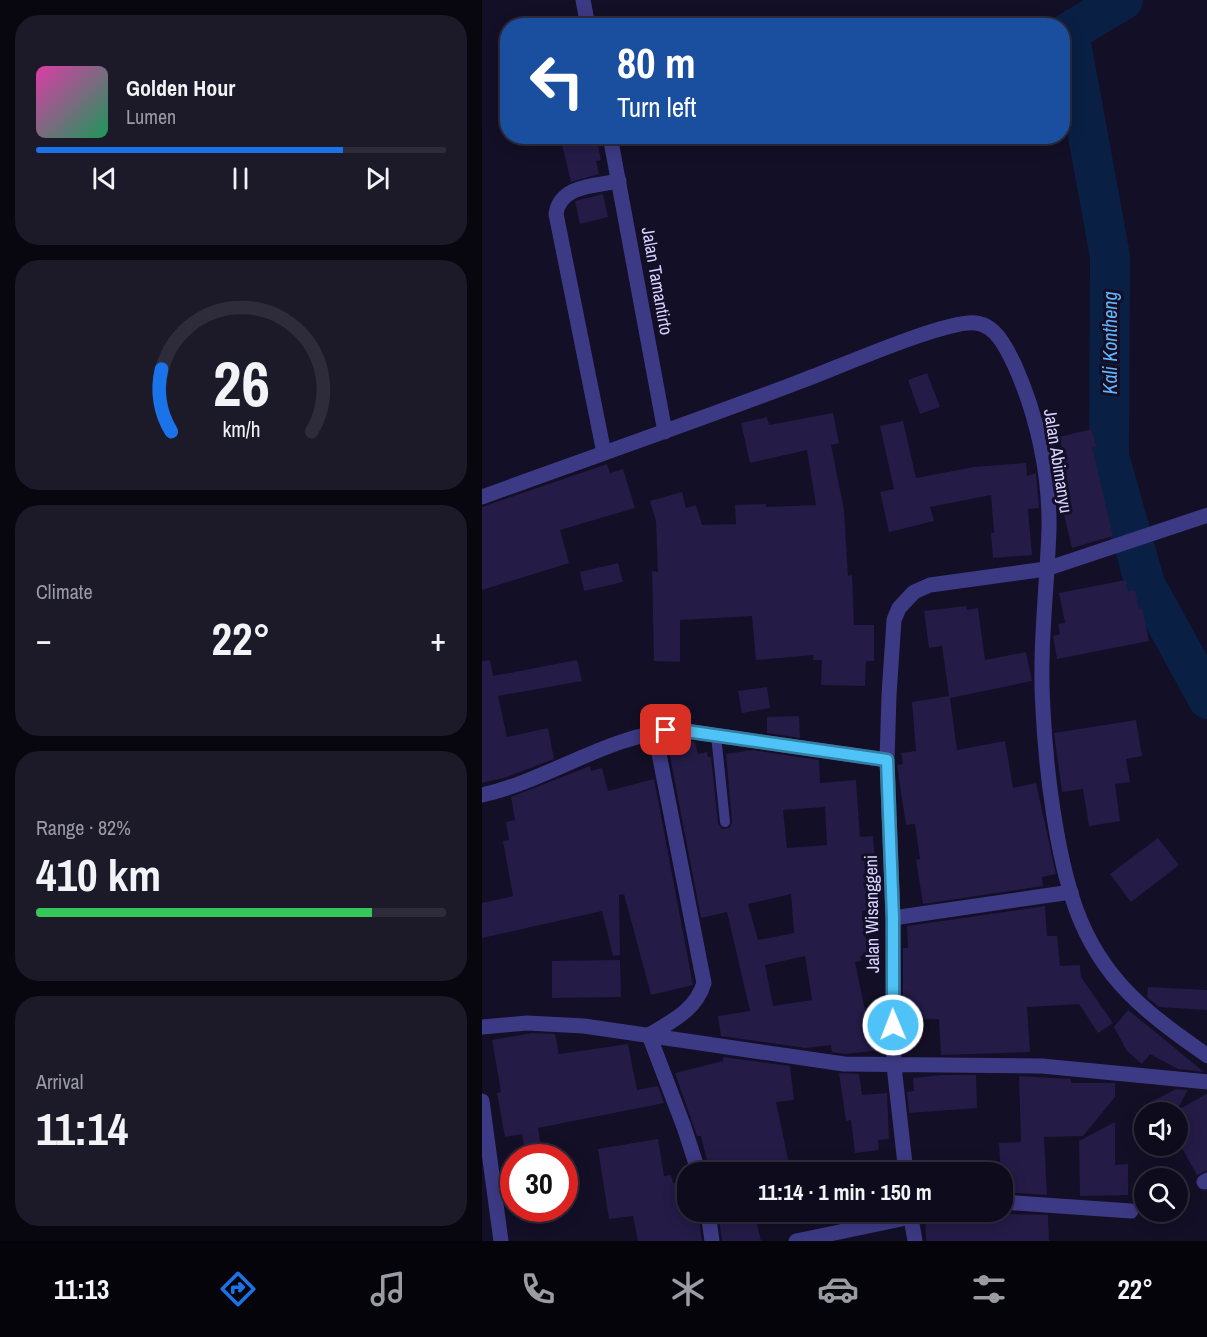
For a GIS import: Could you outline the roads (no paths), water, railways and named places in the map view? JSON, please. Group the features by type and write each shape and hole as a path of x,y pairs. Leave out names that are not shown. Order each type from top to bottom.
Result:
{"street":[{"path":"583,0 586,18"},
{"name":"Jalan Tamantirto","path":"612,144 665,432"},
{"path":"604,453 556,214 559,201 567,193 619,181"},
{"name":"Jalan Abimanyu","path":"482,497 665,432 914,338 952,326 978,322 986,326 1001,340 1029,400 1041,449 1048,508 1042,682 1044,730 1056,822 1072,892 1091,945 1108,972 1129,997 1208,1056"},
{"name":"Jalan Wisanggeni","path":"905,1162 893,1066 893,918 887,760 892,635 899,608 914,591 930,585 1046,569 1208,515"},
{"path":"482,795 520,784 617,743 655,733 679,730 887,760"},
{"path":"649,1035 677,1019 699,999 704,983 655,733"},
{"path":"893,918 1072,892"},
{"path":"482,1027 550,1023 649,1035 816,1062 893,1066 1042,1066 1208,1082"},
{"path":"649,1035 695,1162"},
{"path":"482,1101 488,1190 501,1241"},
{"path":"1013,1203 1131,1211"},
{"path":"709,1222 712,1241"},
{"path":"796,1241 880,1222"},
{"path":"912,1222 915,1241"}],"lane":[{"path":"716,735 725,822"}],"waterway":[{"name":"Kali Kontheng","path":"1070,31 1123,0"},
{"name":"Kali Kontheng","path":"1070,37 1110,256 1109,456 1145,584 1208,699"}]}
